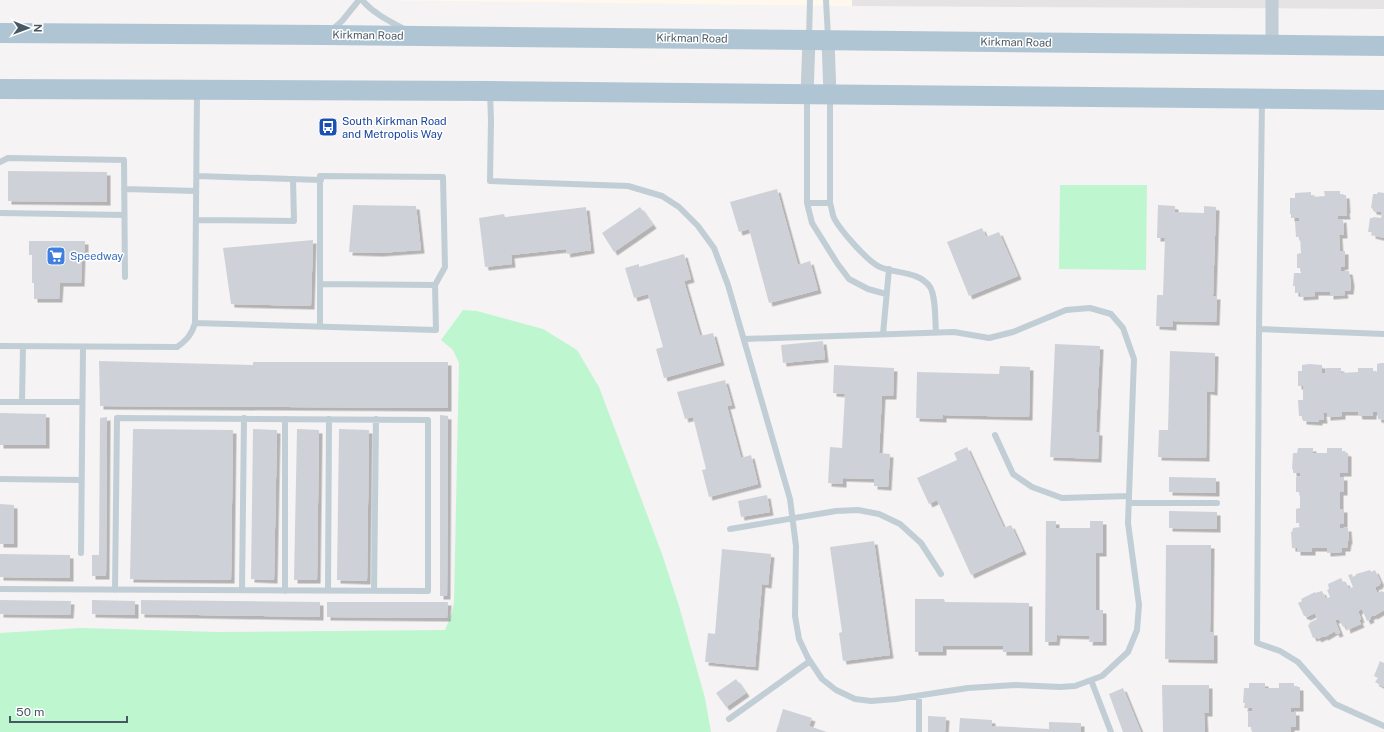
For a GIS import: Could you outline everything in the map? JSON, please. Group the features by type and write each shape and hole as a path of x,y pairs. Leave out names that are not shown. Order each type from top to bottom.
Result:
{"main road":[{"name":"Kirkman Road","path":"0,34 326,35 1384,46"},
{"path":"0,89 490,91 1384,100"}],"street":[{"path":"1272,0 1272,44"},
{"path":"807,94 819,40"},
{"path":"819,40 830,95"}],"lane":[{"path":"326,35 342,21 359,0"},
{"path":"362,0 367,6 386,20 416,36"},
{"path":"810,0 819,40"},
{"path":"819,40 826,0"},
{"path":"0,346 177,346 185,342 192,333 195,323 197,89"},
{"path":"490,91 490,182 628,186 662,196 679,207 698,226 714,248 728,285 790,499 796,546 796,616 800,639 810,661 822,679 836,690 855,699 871,701 918,696 968,688 999,686 1075,686 1102,676 1128,652 1137,630 1139,605 1128,523 1134,359 1124,328 1111,314 1090,308 1066,310 1014,332 990,338 954,332 936,332 744,339"},
{"path":"807,94 807,203 812,223 849,279 868,289 886,294"},
{"path":"830,95 830,203 834,218 852,243 879,267 908,274 924,281 931,288 936,332"},
{"path":"1262,99 1256,643 1280,651 1298,662 1335,704 1384,726"},
{"path":"0,162 8,158 124,160 125,278"},
{"path":"197,176 320,180"},
{"path":"195,323 436,330 435,285 445,267 443,176 320,176 320,326"},
{"path":"196,220 294,221 294,179"},
{"path":"124,189 196,191"},
{"path":"807,203 830,203"},
{"path":"0,214 124,215"},
{"path":"882,334 889,269"},
{"path":"320,284 435,285"},
{"path":"1259,329 1384,334"},
{"path":"22,402 23,346"},
{"path":"81,553 83,346"},
{"path":"0,402 82,402"},
{"path":"0,589 115,590 242,590 284,591 428,591 428,420 117,418 115,590"},
{"path":"242,590 244,418"},
{"path":"284,591 285,419"},
{"path":"328,591 329,419"},
{"path":"374,591 376,419"},
{"path":"995,435 1013,474 1032,487 1062,498 1129,496"},
{"path":"0,479 81,480"},
{"path":"1129,503 1217,503"},
{"path":"730,529 836,511 858,510 879,514 900,524 921,543 941,574"},
{"path":"730,719 810,661"},
{"path":"1091,680 1111,732"},
{"path":"918,696 919,732"}],"shaded area":[{"path":"368,0 852,0 852,6"},
{"path":"852,0 1384,0 1384,9 852,6"}],"green space":[{"path":"1060,185 1147,185 1146,270 1059,269"},
{"path":"463,310 477,311 543,329 577,350 599,387 662,554 679,606 705,698 711,732 0,732 0,633 81,628 217,632 445,630 452,613 454,602 459,363 453,350 441,340"}],"building":[{"path":"8,171 107,172 107,202 8,201"},
{"path":"777,189 798,265 810,261 818,290 769,303 749,229 739,232 730,202"},
{"path":"1324,191 1340,191 1340,195 1346,195 1347,216 1338,216 1338,220 1343,219 1344,235 1339,235 1340,251 1345,251 1345,266 1341,267 1341,271 1349,271 1351,283 1350,291 1344,291 1345,295 1330,296 1330,292 1315,292 1315,296 1300,297 1300,293 1295,293 1295,286 1293,286 1294,273 1301,273 1301,268 1297,268 1297,254 1301,253 1300,237 1296,237 1295,222 1299,222 1299,218 1291,218 1290,198 1295,198 1295,193 1311,192 1311,197 1325,196"},
{"path":"1378,192 1384,193 1384,238 1372,235 1372,232 1368,232 1370,218 1381,218 1382,212 1373,211 1371,208 1373,194 1377,194"},
{"path":"353,205 416,206 421,250 379,253 349,252"},
{"path":"1158,205 1175,206 1175,212 1204,213 1204,206 1216,207 1213,296 1217,296 1216,322 1173,321 1173,327 1156,326 1157,295 1163,295 1165,238 1157,238"},
{"path":"586,207 591,250 567,254 566,249 511,255 512,264 485,267 479,218 504,214 505,217"},
{"path":"640,207 653,225 614,252 602,233"},
{"path":"982,228 986,237 999,232 1018,276 969,296 947,242"},
{"path":"313,240 311,306 231,304 223,248"},
{"path":"29,241 85,241 85,255 82,255 81,283 60,283 59,299 34,299 34,283 32,283 32,255 29,255"},
{"path":"684,254 691,279 684,281 700,336 713,333 721,362 664,378 656,349 663,347 648,294 634,298 625,268 639,264 639,267"},
{"path":"823,341 825,359 783,363 781,345"},
{"path":"1055,344 1100,346 1096,432 1099,432 1098,459 1050,457"},
{"path":"1170,351 1215,353 1214,392 1207,391 1206,458 1158,457 1159,430 1168,430"},
{"path":"99,361 253,365 253,362 448,362 448,408 100,406"},
{"path":"1384,363 1384,420 1378,419 1377,412 1373,412 1373,416 1359,416 1358,412 1342,412 1342,416 1327,417 1327,413 1323,413 1324,420 1319,420 1319,422 1303,421 1303,416 1299,416 1298,400 1303,400 1303,386 1298,386 1298,371 1302,371 1302,365 1322,365 1322,373 1326,373 1326,368 1341,368 1341,373 1358,372 1358,368 1373,368 1373,372 1377,372 1377,364"},
{"path":"834,365 894,368 893,396 882,396 879,453 890,454 888,487 874,486 874,479 843,478 843,484 828,483 830,447 842,448 845,394 833,393"},
{"path":"1000,366 1030,367 1029,417 943,415 943,419 916,418 917,372 999,374"},
{"path":"725,380 732,405 727,406 741,458 751,455 758,484 709,497 702,470 706,469 693,417 685,419 677,392"},
{"path":"0,413 46,414 46,445 0,445"},
{"path":"440,415 448,416 447,596 440,596"},
{"path":"107,417 106,576 92,576 92,555 99,555 100,418"},
{"path":"133,429 233,430 231,580 130,579"},
{"path":"253,429 277,430 274,580 251,579"},
{"path":"297,429 319,430 317,580 294,580"},
{"path":"339,429 369,430 367,581 337,580"},
{"path":"967,447 1004,528 1011,525 1023,551 971,575 937,500 929,504 917,478 957,460 954,453"},
{"path":"1298,448 1313,448 1313,453 1327,453 1327,448 1342,448 1342,452 1348,453 1348,473 1340,473 1340,477 1344,477 1344,492 1340,492 1340,509 1344,509 1344,524 1340,524 1340,528 1348,528 1349,541 1347,548 1342,548 1342,552 1327,553 1327,548 1312,548 1312,552 1297,552 1297,548 1292,548 1291,532 1293,528 1300,527 1300,523 1296,523 1296,509 1300,508 1300,492 1296,492 1296,477 1300,477 1300,473 1293,473 1292,469 1293,453 1297,453"},
{"path":"1169,477 1216,478 1216,493 1169,492"},
{"path":"767,495 770,512 741,517 738,501"},
{"path":"0,504 14,505 14,544 0,544"},
{"path":"1169,511 1217,512 1217,529 1169,528"},
{"path":"1046,521 1056,521 1056,528 1090,528 1090,521 1103,521 1103,553 1096,553 1096,610 1103,610 1103,642 1089,642 1090,636 1057,635 1056,642 1045,642"},
{"path":"874,541 890,655 843,661 839,633 842,632 830,547"},
{"path":"1166,545 1211,545 1210,632 1214,632 1214,660 1165,659"},
{"path":"722,549 771,554 768,585 762,584 755,667 705,662 708,633 715,634"},
{"path":"0,554 70,555 70,578 0,577"},
{"path":"1370,570 1371,572 1375,570 1381,583 1375,587 1377,593 1382,591 1384,592 1384,610 1374,616 1373,615 1370,617 1371,619 1367,621 1362,609 1358,611 1361,624 1347,630 1346,625 1343,627 1339,619 1335,620 1340,633 1336,634 1335,631 1325,637 1324,636 1318,639 1317,637 1313,638 1308,625 1317,619 1315,613 1307,617 1304,616 1298,603 1302,601 1301,599 1315,592 1322,591 1326,599 1330,597 1327,590 1329,589 1328,584 1341,578 1343,582 1346,582 1349,589 1353,587 1348,575 1352,574 1353,577 1356,574"},
{"path":"915,599 944,599 945,602 1029,603 1029,652 1003,652 1003,646 943,646 943,652 915,652"},
{"path":"0,600 71,601 70,615 0,614"},
{"path":"92,600 135,601 135,615 92,614"},
{"path":"141,600 320,602 320,617 141,614"},
{"path":"327,602 448,602 447,618 327,617"},
{"path":"1380,661 1384,663 1384,687 1375,682 1378,678 1374,676"},
{"path":"736,679 746,693 726,707 716,693"},
{"path":"1249,683 1265,683 1265,688 1279,688 1279,683 1294,683 1294,687 1300,687 1300,708 1291,708 1291,712 1296,712 1296,727 1291,727 1291,732 1252,732 1252,727 1248,727 1248,712 1252,712 1252,708 1244,708 1245,703 1243,703 1244,688 1249,688"},
{"path":"1162,685 1209,685 1209,713 1204,713 1205,732 1163,732"},
{"path":"1123,688 1141,732 1123,732 1109,694"},
{"path":"783,709 812,718 809,726 827,732 776,732"},
{"path":"928,716 946,717 945,732 928,732"},
{"path":"960,718 992,720 992,726 1049,729 1049,722 1081,723 1081,732 959,732"}],"place":[{"name":"South Kirkman Road and Metropolis Way","path":"328,127"},
{"name":"Speedway","path":"56,256"}]}
